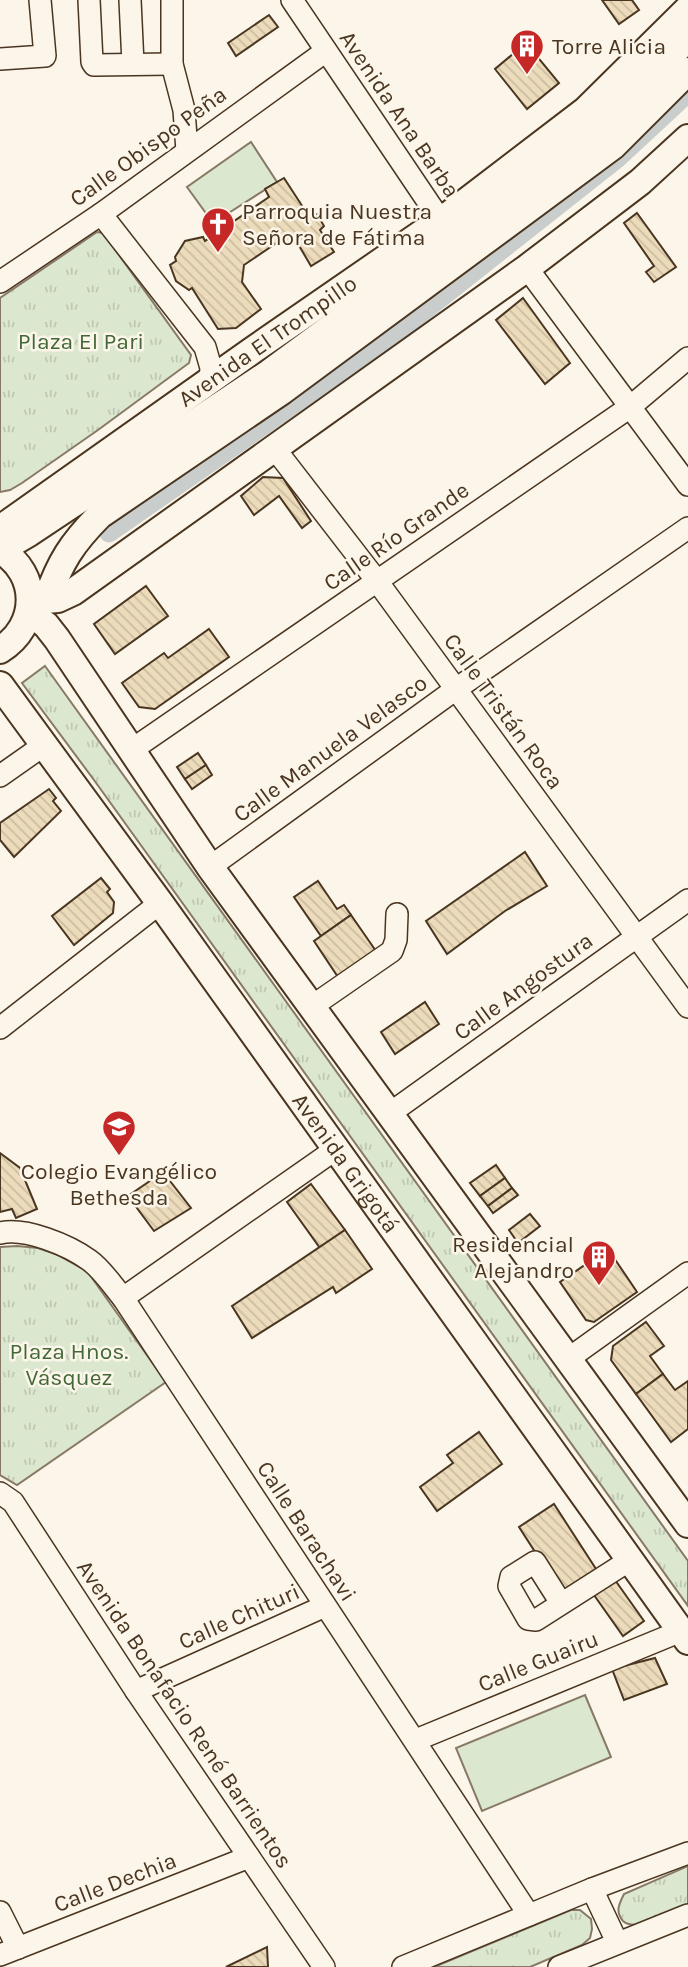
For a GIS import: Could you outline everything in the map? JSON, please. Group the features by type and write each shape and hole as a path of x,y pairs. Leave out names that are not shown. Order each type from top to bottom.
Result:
{"main road":[{"name":"Avenida El Trompillo","path":"0,529 441,221 586,110 688,9"},
{"name":"Avenida El Trompillo","path":"0,550 269,373 429,255 598,126 688,36"},
{"path":"632,67 688,36"},
{"name":"Avenida El Trompillo","path":"0,650 19,634 78,537 100,515 282,391 613,146 688,71"},
{"path":"36,604 73,592 275,449 527,268 640,182 688,138"},
{"path":"364,274 429,255"},
{"path":"0,550 22,570 51,632 210,867 688,1524"},
{"name":"Avenida Grigotá","path":"0,685 160,903 684,1636"}],"street":[{"path":"0,59 45,56 40,0"},
{"path":"89,0 92,62 96,66 172,64"},
{"path":"130,0 133,64"},
{"path":"172,0 172,64 184,110 187,152"},
{"name":"Avenida Ana Barba","path":"292,0 441,221"},
{"name":"Calle Obispo Peña","path":"0,282 101,214 326,51"},
{"path":"101,214 205,347 211,368 210,381"},
{"path":"527,268 688,485"},
{"name":"Calle Río Grande","path":"130,751 630,407 688,358"},
{"name":"Calle Tristán Roca","path":"275,449 377,581 688,1007"},
{"name":"Calle Manuela Velasco","path":"210,867 456,689 688,528"},
{"path":"0,776 44,745"},
{"name":"Calle Angostura","path":"389,1114 688,900"},
{"path":"0,1028 160,903"},
{"path":"311,1007 392,951 396,940 397,914"},
{"path":"123,1298 336,1149"},
{"name":"Calle Barachavi","path":"0,1233 11,1230 55,1241 91,1261 123,1298 529,1915"},
{"path":"568,1359 688,1273"},
{"name":"Avenida Bonafacio René Barrientos","path":"0,1493 13,1502 136,1691 324,1967"},
{"path":"561,1603 630,1560"},
{"name":"Calle Chituri","path":"136,1691 325,1606"},
{"name":"Calle Guairu","path":"416,1740 684,1636"},
{"path":"403,1967 592,1889 688,1853"},
{"name":"Calle Dechia","path":"9,1952 249,1857"},
{"path":"592,1889 617,1942"},
{"path":"0,1912 9,1952"},
{"path":"559,1967 688,1914"}],"green space":[{"path":"251,142 277,182 213,223 187,187"},
{"name":"Plaza El Pari","path":"97,232 103,233 191,355 189,363 22,483 0,492 0,298"},
{"path":"45,666 688,1561 688,1606 22,683"},
{"name":"Plaza Hnos. Vásquez","path":"0,1247 38,1248 58,1255 87,1271 166,1382 17,1485 0,1475"},
{"path":"585,1695 611,1757 482,1811 456,1748"},
{"path":"688,1866 688,1906 637,1925 623,1921 618,1911 624,1894"},
{"path":"571,1910 580,1910 591,1919 590,1938 582,1945 530,1967 434,1967"}],"building":[{"path":"602,0 632,0 639,10 619,24"},
{"path":"269,15 278,27 236,56 228,43"},
{"name":"Torre Alicia","path":"526,43 559,83 527,109 495,69"},
{"name":"Parroquia Nuestra Señora de Fátima","path":"284,178 310,218 317,214 324,226 320,230 334,252 311,266 298,244 278,242 244,265 242,282 261,309 236,328 218,329 192,288 189,290 176,281 170,265 176,261 175,257 185,241 203,237 205,241 269,197 265,189"},
{"path":"637,213 676,267 654,282 646,272 654,266 624,223"},
{"path":"523,298 570,363 545,384 496,320"},
{"path":"263,477 283,478 311,521 302,528 279,496 254,515 241,496"},
{"path":"146,586 168,616 115,654 94,624"},
{"path":"209,629 229,657 155,709 139,707 122,683 164,653 168,658"},
{"path":"198,753 206,765 185,779 177,767"},
{"path":"206,765 212,775 192,789 185,779"},
{"path":"49,789 56,798 53,801 61,811 14,857 0,840 0,823"},
{"path":"525,852 547,886 505,911 447,954 426,921"},
{"path":"101,878 110,889 107,892 114,902 113,913 74,945 52,916"},
{"path":"318,881 337,909 344,905 351,915 321,936 294,897"},
{"path":"351,915 378,954 340,980 314,941"},
{"path":"425,1002 439,1024 395,1054 381,1032"},
{"path":"0,1153 20,1168 37,1209 16,1218 12,1209 0,1212"},
{"path":"496,1165 505,1178 480,1196 470,1183"},
{"path":"163,1172 191,1208 154,1231 128,1196"},
{"path":"505,1178 512,1188 488,1206 480,1196"},
{"path":"311,1184 345,1230 320,1248 287,1202"},
{"path":"512,1188 518,1195 493,1213 488,1206"},
{"path":"530,1214 540,1226 518,1243 509,1230"},
{"path":"345,1230 372,1269 336,1293 333,1287 252,1338 232,1306"},
{"name":"Residencial Alejandro","path":"608,1249 637,1292 594,1322 586,1320 560,1282"},
{"path":"646,1322 664,1346 650,1356 663,1374 636,1394 611,1360 613,1346"},
{"path":"663,1374 675,1390 688,1381 688,1429 671,1442 636,1394"},
{"path":"479,1432 502,1464 437,1511 420,1487 453,1463 447,1455"},
{"path":"554,1504 596,1569 561,1592 519,1527"},
{"path":"615,1580 644,1621 623,1636 594,1595"},
{"path":"655,1658 667,1684 624,1700 612,1669"},
{"path":"267,1947 268,1967 226,1967"}],"waterway":[{"path":"109,533 394,335 618,158 688,93"}],"place":[{"name":"Torre Alicia","path":"527,76"},
{"name":"Parroquia Nuestra Señora de Fátima","path":"218,254"},
{"name":"Colegio Evangélico Bethesda","path":"119,1157"},
{"name":"Residencial Alejandro","path":"599,1287"}]}
